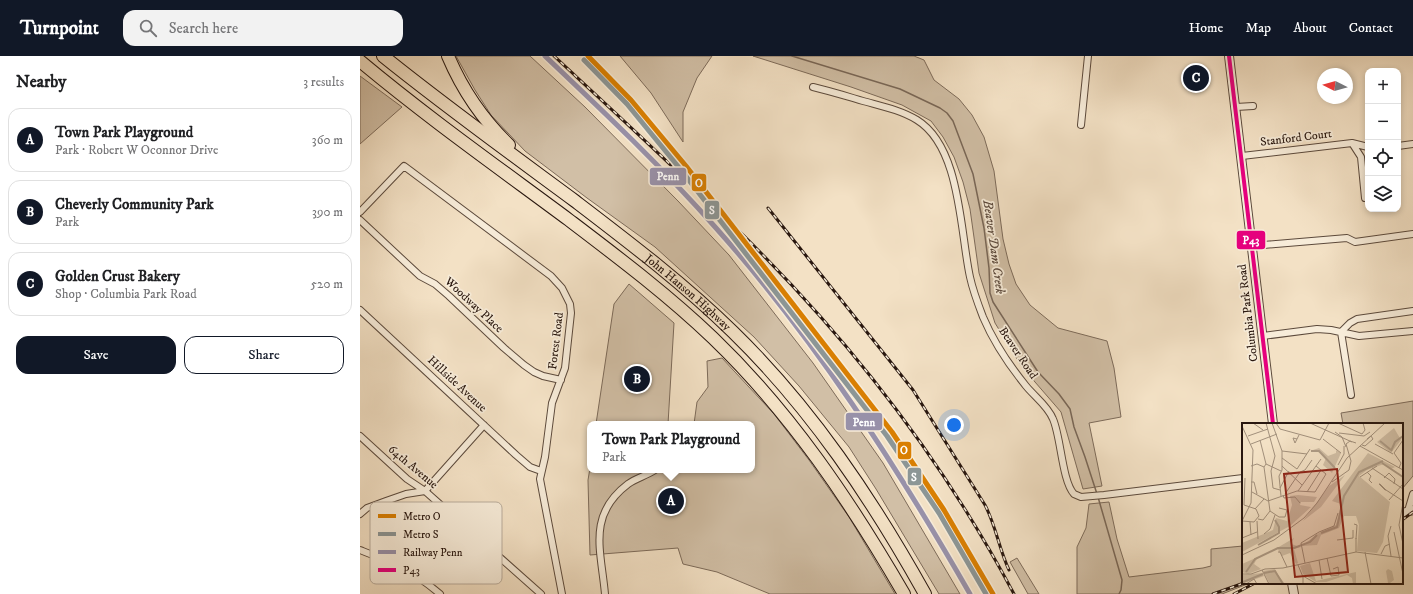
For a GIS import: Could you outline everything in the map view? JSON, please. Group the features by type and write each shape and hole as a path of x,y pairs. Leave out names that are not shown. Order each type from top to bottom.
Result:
{"highway":[{"name":"John Hanson Highway","path":"383,56 423,88 616,232 677,281 730,328 775,376 825,438 860,486 925,594"},
{"path":"448,56 465,90 486,119 507,143 533,165 555,187"},
{"name":"John Hanson Highway","path":"360,61 423,111 625,263 686,313 728,353 768,396 817,457 861,521 904,594"},
{"path":"360,69 399,99 423,111"}],"street":[{"path":"1081,125 1088,56"},
{"name":"Columbia Park Road","path":"1229,56 1273,423"},
{"name":"Beaver Road","path":"813,86 893,110 918,120 936,140 950,170 956,191 970,277 976,299 984,319 1001,352 1014,371 1043,404 1053,419 1069,484 1073,493 1078,496 1087,497 1242,478"},
{"path":"1236,107 1253,106"},
{"path":"1352,143 1365,146"},
{"path":"1352,143 1361,157 1365,198"},
{"name":"Stanford Court","path":"1242,156 1352,143"},
{"path":"1401,146 1413,144"},
{"name":"Forest Road","path":"360,212 404,166 551,276 562,288 570,304 571,313 566,358 561,380 552,403 545,457 541,471 541,487 562,594"},
{"name":"Woodway Place","path":"360,220 420,276 442,290 524,365 543,376 561,380"},
{"path":"1252,246 1347,238 1355,242 1413,234"},
{"name":"Hillside Avenue","path":"360,310 522,460 530,467 541,471"},
{"path":"1341,332 1350,323 1357,319 1413,311"},
{"path":"1263,336 1319,329 1359,336 1413,331"},
{"path":"1341,332 1351,395"},
{"path":"383,502 406,494 425,492 484,425"},
{"name":"64th Avenue","path":"360,436 407,479 436,502"},
{"path":"605,594 599,537 602,518 610,503 622,489 633,481 649,473"},
{"path":"1408,512 1413,494"},
{"path":"360,514 370,507"},
{"path":"360,550 370,553"},
{"name":"64th Avenue","path":"502,560 541,594"},
{"path":"428,584 440,594"},
{"path":"1292,584 1294,594"}],"shaded area":[{"path":"456,56 530,56 585,107 729,255 813,363 883,463 960,594 939,594 849,447 799,386 754,337 655,247 525,151 491,115"},
{"path":"620,56 712,56 697,78 683,112 683,142 651,93"},
{"path":"753,56 914,56 924,60 934,80 959,99 972,115 984,137 994,171 1003,239 1016,284 1030,305 1058,328 1107,341 1114,368 1121,417 1089,423 1102,486 1083,489 1061,412 1022,367 995,323 979,273 970,209 963,182 954,157 943,137 931,121 902,105"},
{"path":"360,76 402,107 360,144"},
{"path":"629,284 674,323 668,421 596,421 614,304"},
{"path":"722,358 774,414 809,460 849,517 895,594 770,594 717,572 683,564 678,548 590,555 588,480 589,473 755,473 755,421 694,421 697,402 708,387 707,361"},
{"path":"1413,401 1413,476 1403,488 1403,423 1343,423 1341,413"},
{"path":"1109,502 1117,539 1129,577 1211,566 1211,549 1242,546 1242,584 1247,584 1222,594 1077,594 1077,547 1086,528 1089,504"},
{"path":"1017,558 1039,594 1028,594 1010,562"}],"waterway":[{"name":"Beaver Dam Creek","path":"792,56 900,89 940,108 947,113 953,121 973,174 984,228 989,268 990,293 993,302 1038,372 1059,394 1070,409 1074,427 1097,494"},
{"name":"Beaver Dam Creek","path":"1098,497 1122,580 1119,594"}],"railway":[{"path":"554,56 709,201 759,251 832,330 866,371 931,457 988,547 1014,594"},
{"path":"768,208 913,390 985,505 1009,570"},
{"path":"1403,519 1413,512"},
{"path":"1213,594 1242,584"},
{"path":"1234,594 1253,584"}],"metro line":[{"name":"O","path":"588,56 631,100 686,166 892,432 944,510 993,594"},
{"name":"S","path":"584,60 627,104 681,170 887,436 939,513 986,594"}],"rail line":[{"name":"Penn","path":"545,56 632,140 696,205 752,270 787,314 852,404 883,451 913,498 970,594"}],"transit line":[{"name":"P43","path":"1229,56 1273,423"}],"place":[{"name":"Golden Crust Bakery","path":"1196,78"},
{"name":"Cheverly Community Park","path":"637,379"},
{"name":"Town Park Playground","path":"671,501"}]}
